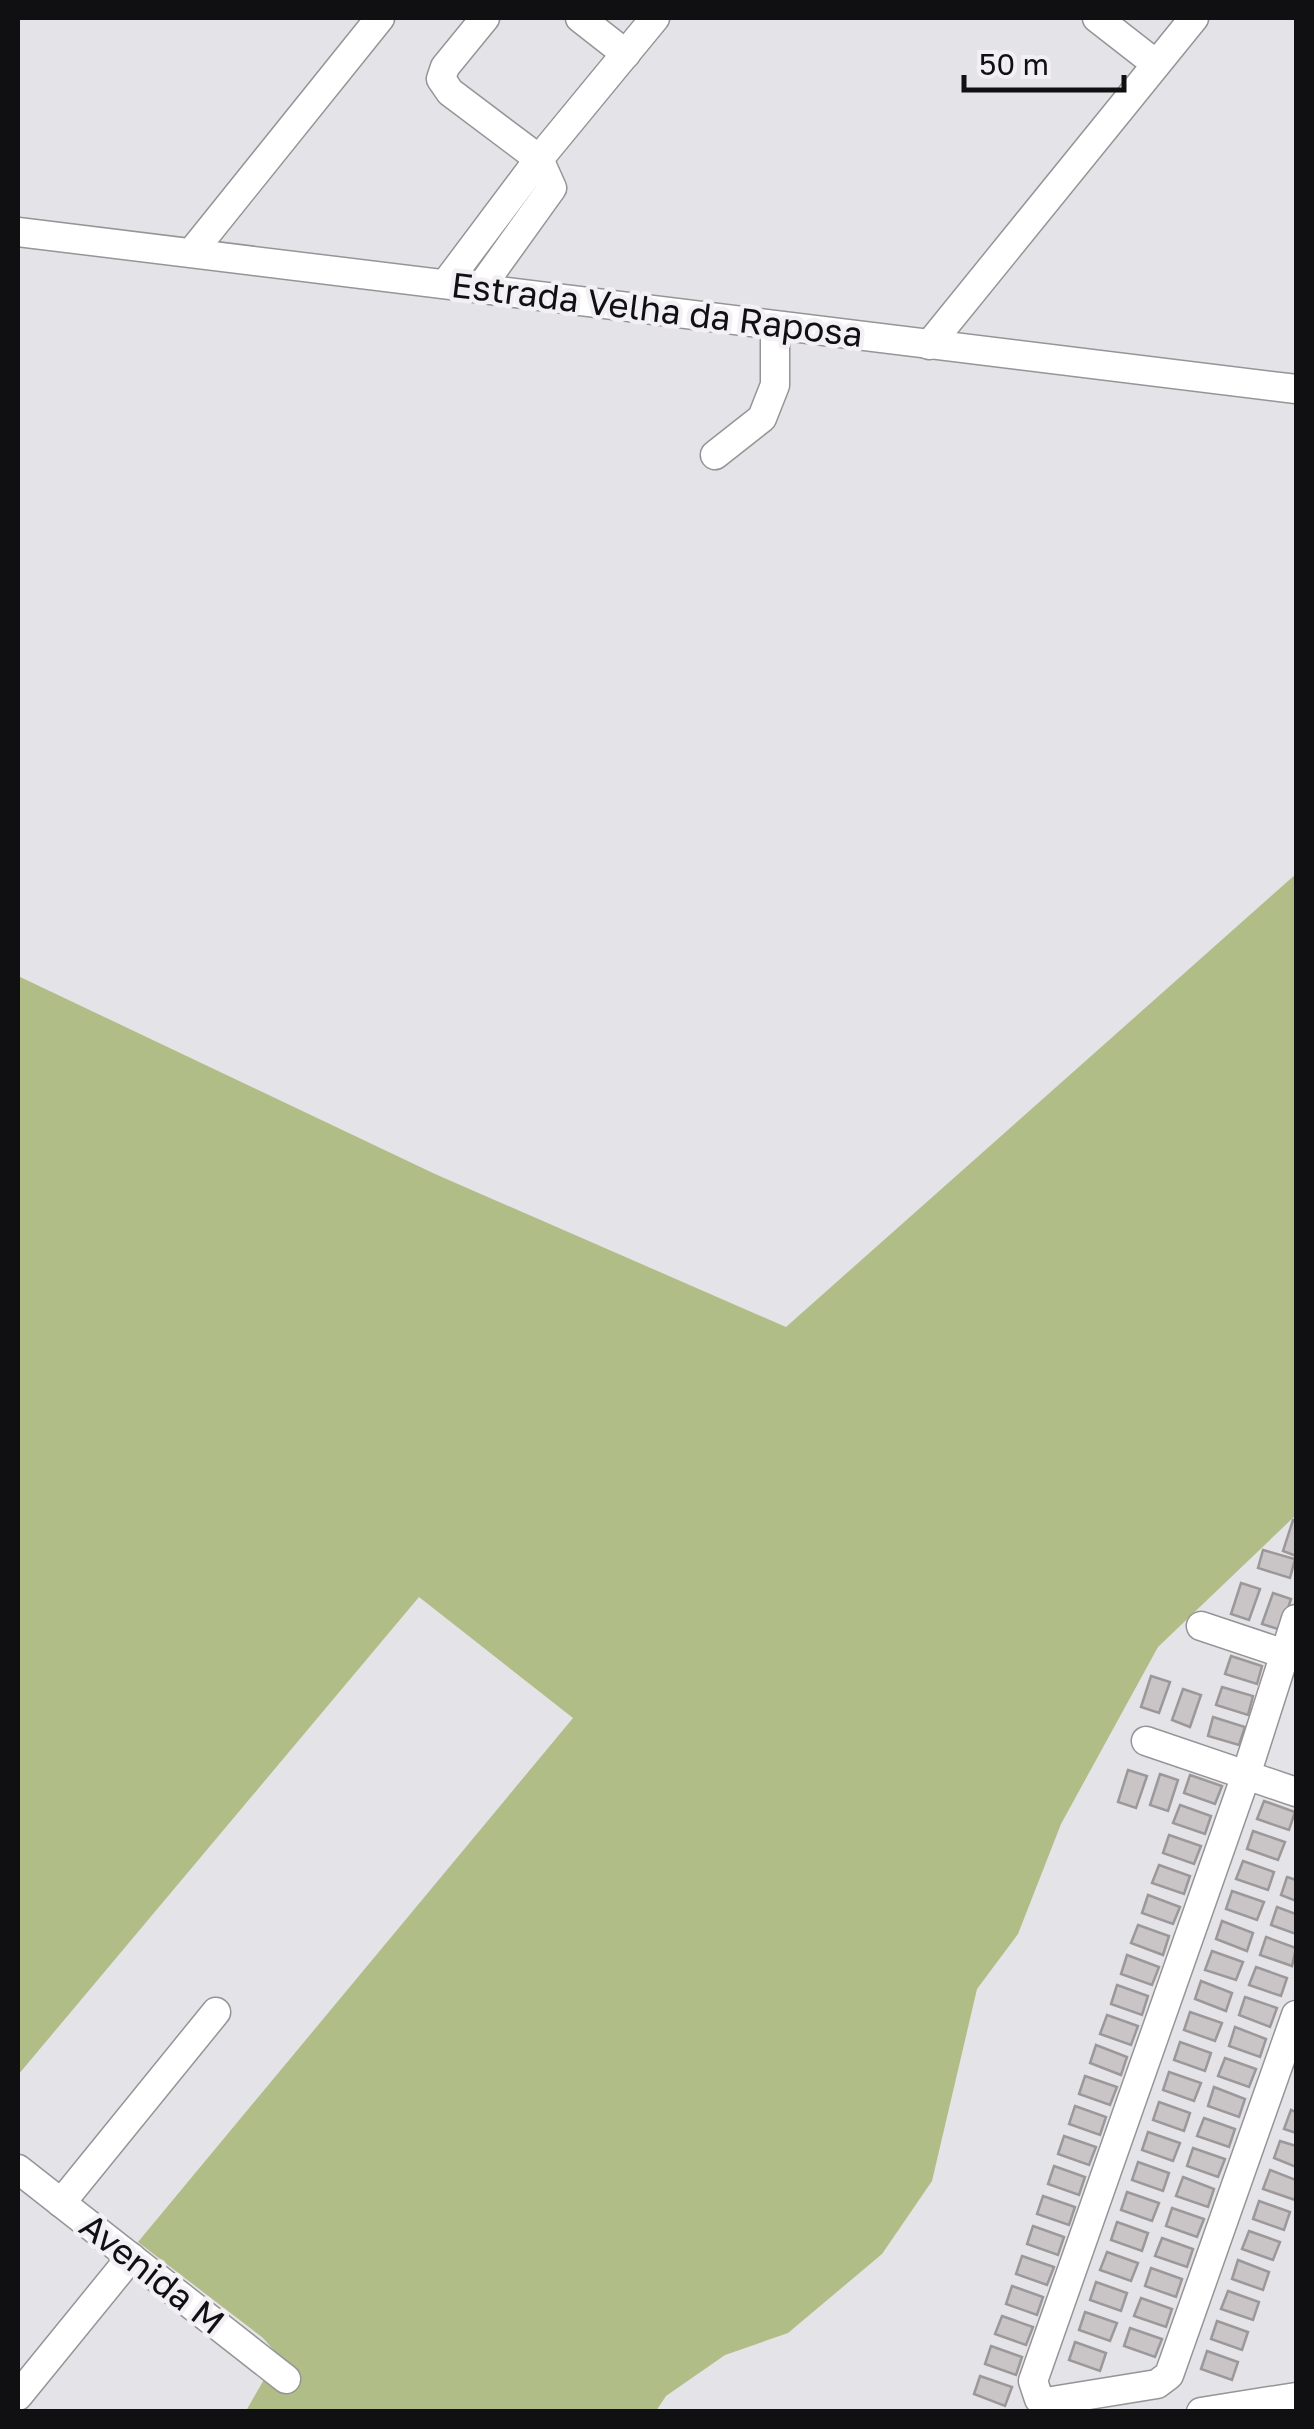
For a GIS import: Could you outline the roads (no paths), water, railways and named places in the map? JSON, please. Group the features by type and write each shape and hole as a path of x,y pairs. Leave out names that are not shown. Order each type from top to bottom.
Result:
{"street":[{"path":"192,252 380,18"},
{"path":"481,287 549,196 550,181 539,159 450,92 441,79 445,67 485,18"},
{"path":"580,18 626,54"},
{"path":"446,282 539,159 656,18"},
{"path":"1097,18 1156,64"},
{"path":"930,344 1194,18"},
{"name":"Estrada Velha da Raposa","path":"18,232 1296,389"},
{"path":"715,455 762,418 775,385 775,326"},
{"path":"1296,1619 1246,1775 1032,2380 1039,2399 1046,2402 1157,2384 1169,2375 1296,2015"},
{"path":"1201,1626 1285,1654"},
{"path":"1146,1740 1296,1792"},
{"path":"61,2203 216,2012"},
{"name":"Avenida M","path":"18,2169 286,2379"},
{"path":"18,2396 131,2257"},
{"path":"1201,2412 1296,2397"}]}
